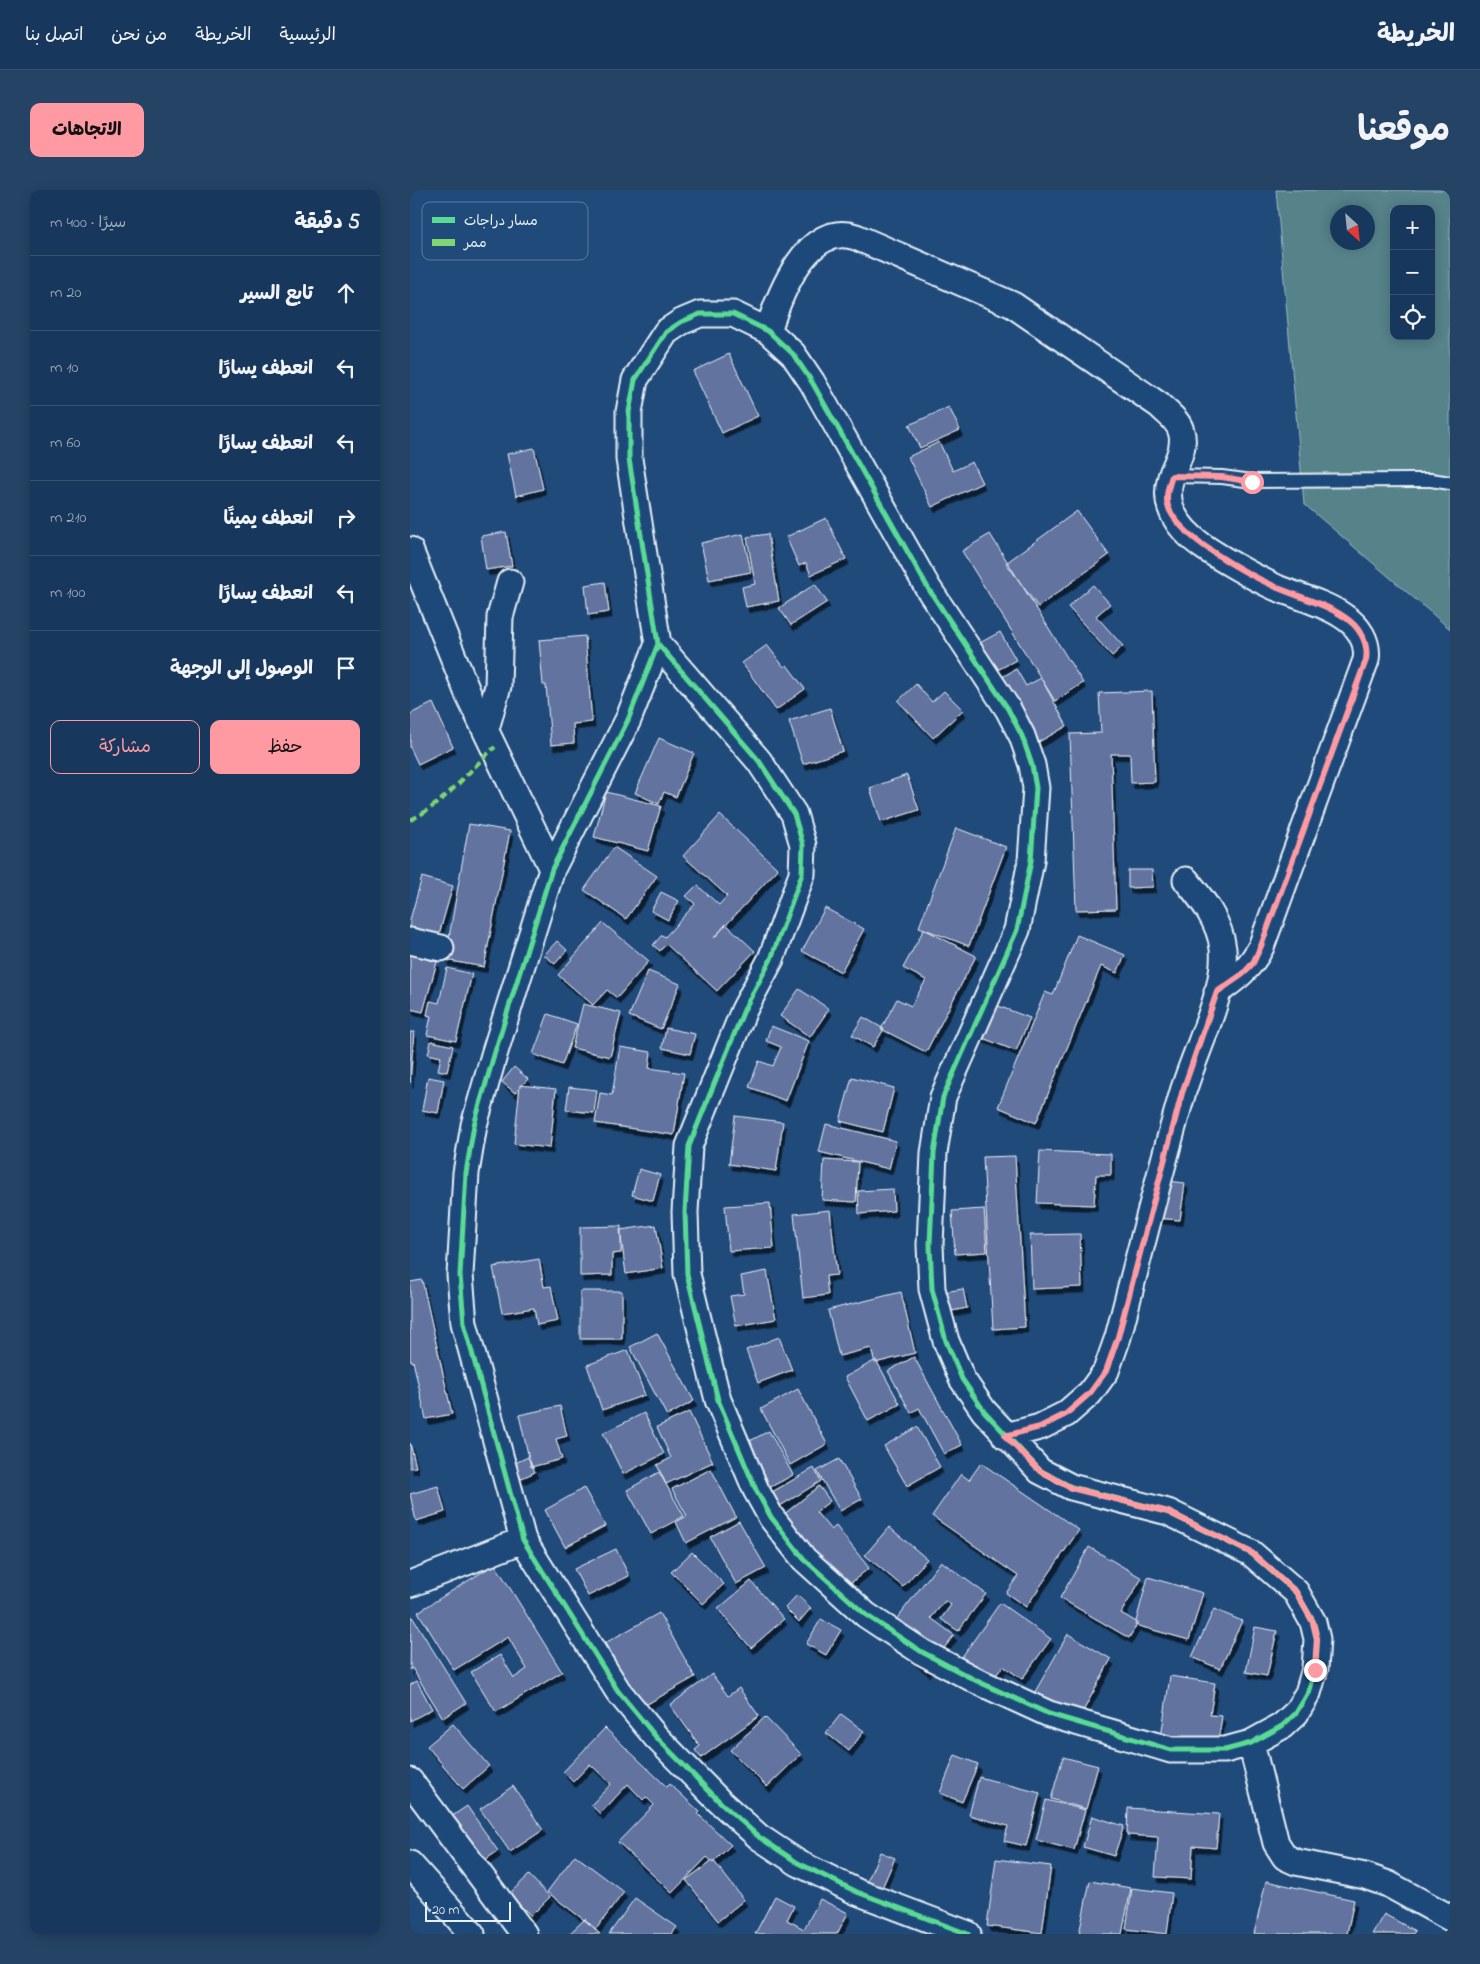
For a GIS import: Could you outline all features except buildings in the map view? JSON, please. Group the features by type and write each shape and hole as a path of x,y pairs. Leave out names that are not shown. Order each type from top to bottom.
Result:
{"street":[{"path":"768,331 784,287 806,255 828,236 849,235 1013,305 1159,405 1179,425 1182,435 1179,458 1167,495 1168,505 1174,517 1190,535 1201,545 1274,586 1343,616 1361,634 1368,650 1261,946 1253,963 1243,974 1217,992"},
{"path":"658,644 759,761 794,814 803,845 802,874 774,950 744,1010 689,1146 685,1212 687,1274 718,1400 756,1490 771,1517 804,1559 866,1615 922,1652 977,1681 1049,1714 1171,1750 1224,1750 1251,1743 1282,1726 1296,1714 1315,1670 1317,1639 1313,1622 1296,1592 1252,1553 1168,1512 1071,1488 1040,1471 984,1412 962,1379 946,1341 932,1289 931,1226 934,1153 943,1097 1017,930 1025,898 1035,823 1036,788 1032,765 1022,736 1008,709 928,588 812,382 793,354 768,331 732,314 700,314 681,322 666,332 635,380 629,412 629,459 658,644 628,720 552,869 474,1125 466,1173 460,1275 464,1323 523,1540 618,1691 656,1737 719,1801 759,1837 798,1863 858,1892 968,1934"},
{"path":"410,550 454,662 552,869"},
{"path":"486,728 498,686 500,617 510,582"},
{"path":"1005,1436 1040,1427 1066,1414 1090,1393 1106,1371 1118,1337 1182,1093 1217,992 1223,950 1210,911 1186,880"},
{"path":"410,941 442,948"},
{"path":"410,1584 523,1540"},
{"path":"1251,1743 1276,1843 1286,1858 1313,1867 1365,1876 1388,1884 1450,1918"},
{"path":"410,1782 524,1934"},
{"path":"410,1864 472,1934"}],"lane":[{"path":"1172,476 1222,477 1252,482 1431,480 1450,483"}],"green space":[{"path":"1276,190 1450,190 1450,629 1304,504"}],"marked path":[{"path":"410,820 423,813 445,796 495,747"}],"cycle path":[{"path":"658,644 759,761 794,814 803,845 802,874 771,959 744,1010 689,1146 685,1212 687,1274 718,1400 756,1490 771,1517 804,1559 866,1615 922,1652 977,1681 1049,1714 1171,1750 1225,1750 1251,1743 1282,1726 1296,1713 1308,1693 1315,1669 1317,1639 1313,1622 1296,1592 1251,1553 1168,1512 1071,1487 1040,1471 984,1411 962,1379 946,1341 932,1289 930,1245 934,1153 943,1097 1017,930 1031,861 1036,788 1032,765 1022,736 1008,709 928,588 812,382 793,354 768,331 733,314 700,314 681,322 666,332 635,380 629,412 629,459 658,644 628,720 552,869 494,1055 474,1125 466,1173 460,1275 464,1323 523,1540 618,1691 656,1737 719,1801 759,1837 798,1863 857,1892 968,1934"}],"route":[{"path":"1252,482 1222,477 1172,476 1167,495 1168,505 1174,517 1201,545 1274,586 1343,616 1354,626 1365,641 1368,650 1366,660 1261,946 1253,963 1243,974 1217,992 1182,1093 1118,1337 1106,1371 1090,1393 1066,1414 1040,1427 1005,1436 1040,1471 1071,1488 1168,1512 1252,1553 1296,1592 1313,1622 1317,1639 1315,1670"}]}
